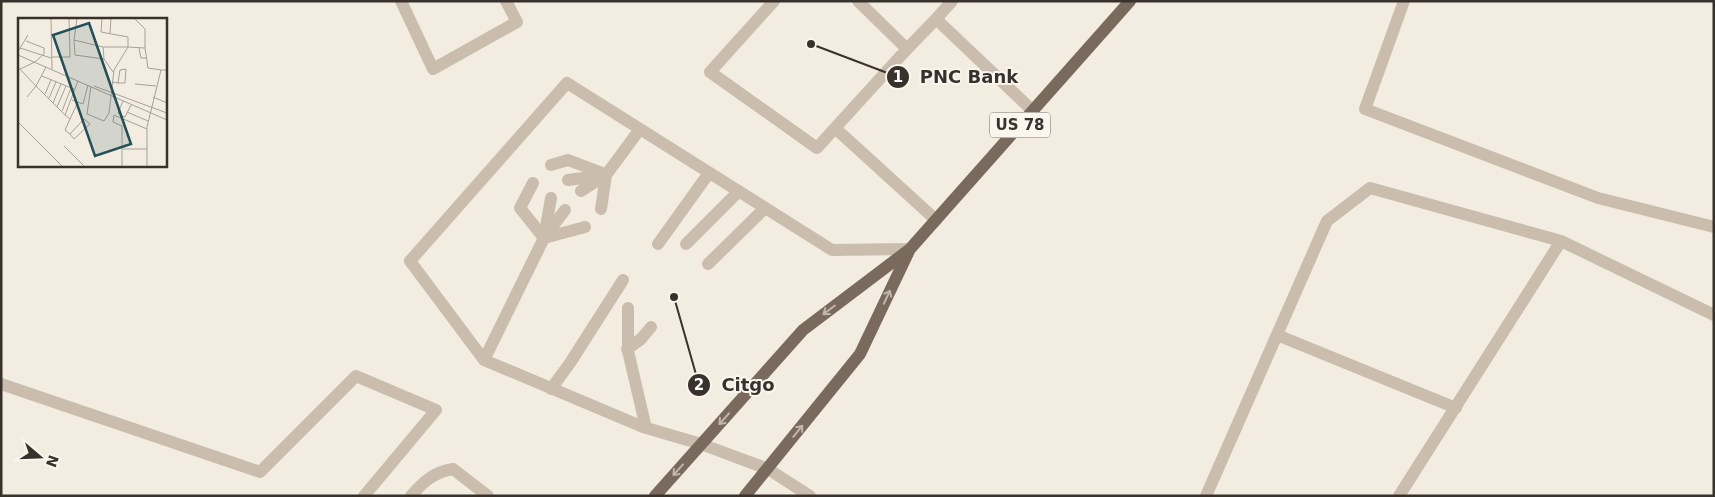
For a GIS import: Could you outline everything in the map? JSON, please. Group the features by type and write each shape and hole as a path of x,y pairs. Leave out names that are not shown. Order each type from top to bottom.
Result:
{"main road":[{"name":"US 78","path":"655,496 803,330 910,249 1130,1"},
{"name":"US 78","path":"745,496 860,354 910,249"}],"lane":[{"path":"401,1 433,68 516,22 506,1"},
{"path":"774,1 710,72 816,148 952,1"},
{"path":"858,1 907,50"},
{"path":"1404,1 1365,109 1598,198 1714,227"},
{"path":"936,19 1033,111"},
{"path":"810,496 768,469 701,444 646,428 484,360 410,261 567,83 832,250 910,249"},
{"path":"835,128 936,220"},
{"path":"581,191 606,174 640,129"},
{"path":"551,165 568,160 606,174"},
{"path":"658,244 710,173"},
{"path":"568,180 606,174"},
{"path":"600,210 606,174"},
{"path":"533,183 520,208 544,238"},
{"path":"1206,496 1327,221 1370,188 1561,242 1714,315"},
{"path":"686,244 739,191"},
{"path":"544,238 551,198"},
{"path":"708,264 765,208"},
{"path":"484,360 544,238 565,210"},
{"path":"544,238 585,227"},
{"path":"1399,496 1561,242"},
{"path":"551,389 570,363 623,280"},
{"path":"628,308 627,349 646,428"},
{"path":"627,349 641,340 651,327"},
{"path":"1277,335 1456,408"},
{"path":"1,384 260,472 356,376 436,410 364,496"},
{"path":"411,496 425,480 443,470 453,469 488,496"}],"place":[{"name":"PNC Bank","path":"811,44"},
{"name":"Citgo","path":"674,297"}]}
